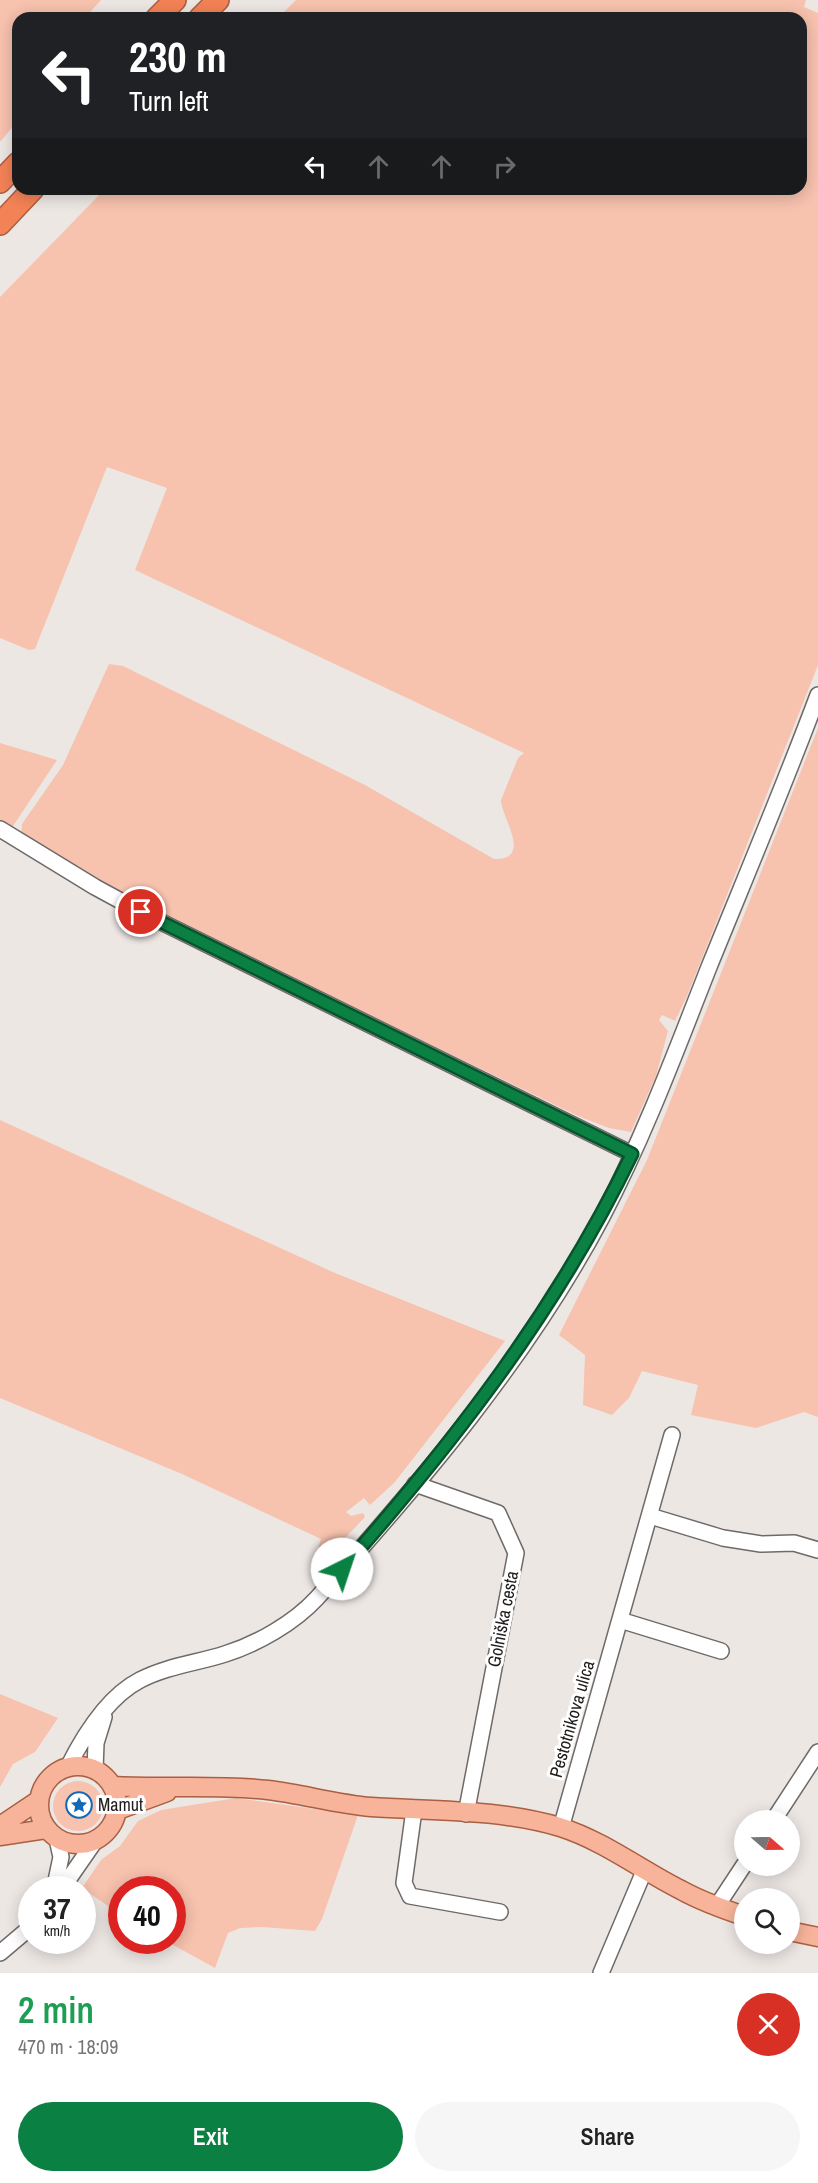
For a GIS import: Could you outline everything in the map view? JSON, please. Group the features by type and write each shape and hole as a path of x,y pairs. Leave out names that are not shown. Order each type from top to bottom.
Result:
{"highway":[{"path":"163,12 175,0"},
{"path":"206,12 218,0"},
{"path":"0,182 12,169"},
{"path":"0,224 27,195"}],"main road":[{"path":"0,1836 51,1834 70,1844 95,1841 106,1834 118,1810 113,1786 95,1770 82,1765 68,1767 54,1774 44,1786 39,1800 40,1816 51,1834"},
{"path":"113,1786 178,1788 221,1786 268,1790 365,1806 498,1816 561,1828 645,1869 680,1890 734,1912"},
{"path":"118,1810 178,1788"},
{"path":"0,1826 39,1800"},
{"path":"800,1933 818,1937"}],"street":[{"path":"68,1767 84,1737 106,1709 139,1680 188,1662 247,1647 275,1631 313,1602 415,1484 474,1411 534,1328 602,1217 632,1154 818,695"},
{"path":"0,829 141,912 632,1154"},
{"name":"Pestotnikova ulica","path":"561,1828 672,1435"},
{"name":"Golniška cesta","path":"415,1484 498,1513 516,1553 466,1814"},
{"path":"650,1515 723,1538 761,1544 794,1543 818,1550"},
{"path":"620,1620 720,1651"},
{"path":"95,1770 96,1743 106,1709"},
{"path":"780,1810 818,1752"},
{"path":"414,1810 404,1883 410,1896 501,1912"},
{"path":"51,1834 61,1857 57,1876"},
{"path":"71,1876 95,1841"},
{"path":"601,1973 645,1869"},
{"path":"717,1906 737,1876"},
{"path":"0,1953 18,1938"}],"shaded area":[{"path":"0,0 101,0 90,12 12,12 12,127 0,142"},
{"path":"296,0 806,0 804,7 818,13 818,665 687,996 675,1021 662,1015 659,1020 668,1031 656,1076 631,1132 609,1128 578,1116 347,1004 323,995 128,900 21,837 22,824 63,765 109,664 123,666 365,785 494,859 506,857 512,853 514,845 501,800 518,758 524,753 135,570 167,488 107,467 35,649 29,650 0,638 0,297 99,195 807,195 807,12 284,12"},
{"path":"818,728 818,1417 804,1412 756,1428 691,1415 698,1385 642,1371 629,1398 612,1415 583,1405 585,1355 559,1335 647,1160"},
{"path":"0,743 57,760 13,826 7,827 0,822"},
{"path":"0,1120 335,1273 505,1341 394,1483 370,1505 364,1498 346,1512 351,1516 363,1513 365,1517 326,1558 316,1554 321,1539 182,1474 0,1398"},
{"path":"0,1694 58,1718 35,1752 13,1764 0,1787"},
{"path":"73,1781 83,1781 96,1788 103,1801 103,1811 96,1824 83,1831 73,1831 64,1827 57,1820 53,1811 53,1801 57,1792 64,1785"},
{"path":"236,1798 358,1815 322,1919 315,1931 262,1927 240,1928 228,1933 215,1968 186,1952 186,1876 108,1876 108,1906 96,1898 96,1876 90,1876 101,1860 120,1846 138,1821 161,1810"}],"place":[{"name":"Mamut","path":"79,1805"}],"route":[{"path":"141,912 632,1154 602,1217 534,1328 474,1411 387,1519 342,1569"}]}
